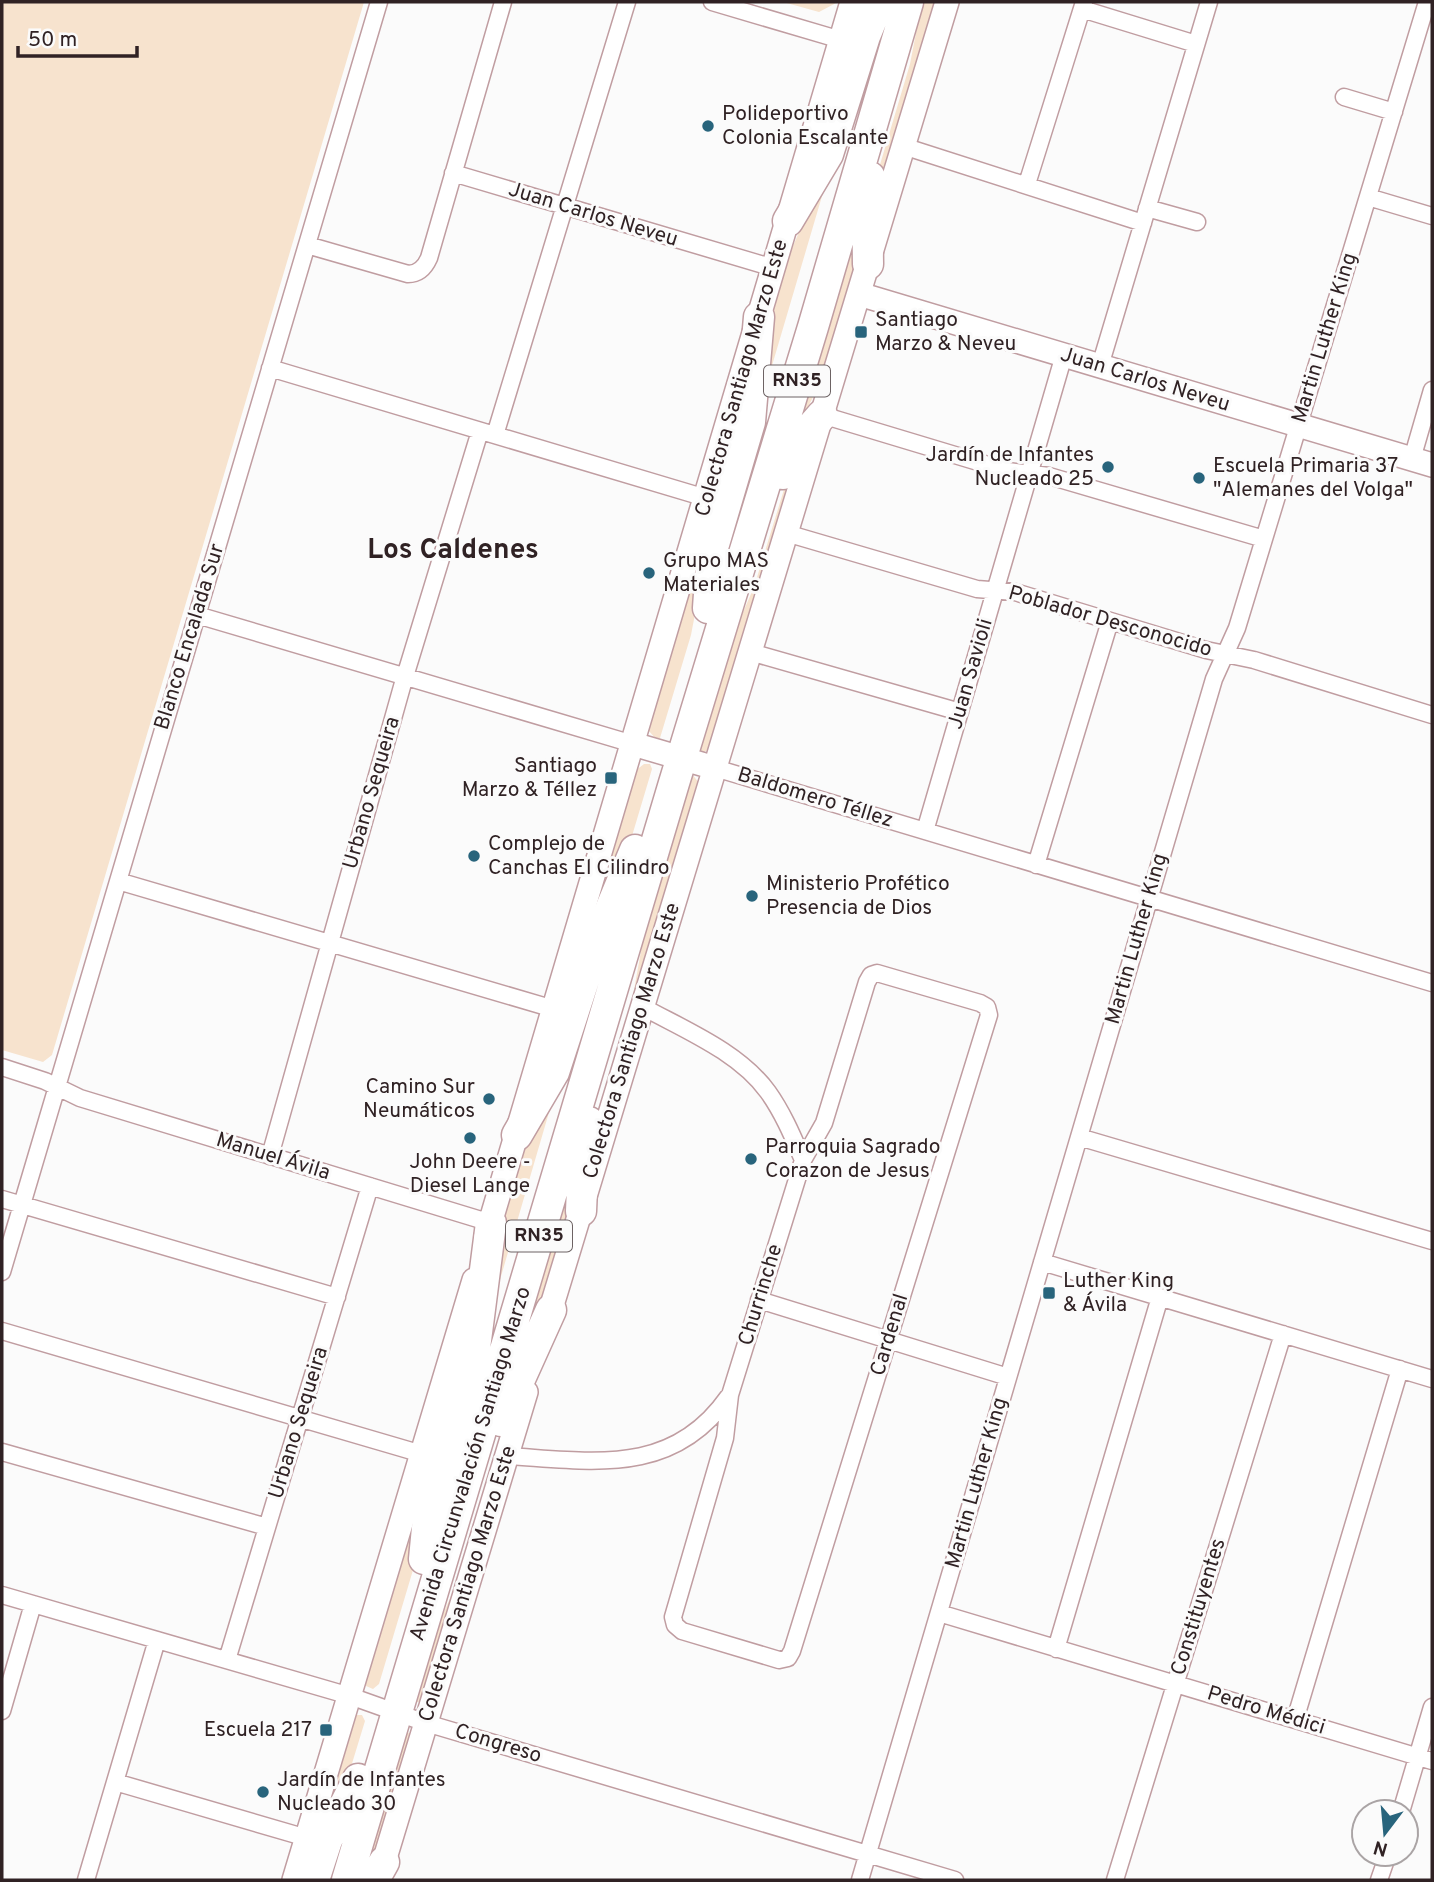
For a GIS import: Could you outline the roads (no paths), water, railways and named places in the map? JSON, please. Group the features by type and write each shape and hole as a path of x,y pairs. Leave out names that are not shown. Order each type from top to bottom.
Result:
{"highway":[{"path":"788,221 828,154 864,36 879,2"},
{"name":"Avenida Circunvalación Santiago Marzo","path":"328,1880 358,1779 414,1654 640,897 708,608 889,2"},
{"name":"Avenida Circunvalación Santiago Marzo","path":"347,1880 424,1559 635,850 717,643 908,2"},
{"path":"868,264 868,188 901,70 914,2"},
{"path":"708,608 712,551 751,416 759,317"},
{"path":"717,643 748,587 790,453 822,415"},
{"path":"517,1135 554,1072 595,946 635,850"},
{"path":"581,1211 585,1137 624,1006 640,897"},
{"path":"424,1559 429,1507 475,1348 491,1223"},
{"path":"414,1654 452,1578 505,1410 551,1310"},
{"path":"314,1880 327,1840 358,1779"}],"street":[{"name":"Blanco Encalada Sur","path":"2,1272 379,2"},
{"path":"307,245 404,273 416,273 423,268 429,258 503,2"},
{"name":"Urbano Sequeira","path":"270,1156 405,677 565,206 627,2"},
{"path":"712,2 841,40"},
{"name":"Colectora Santiago Marzo Este","path":"294,1880 852,2"},
{"name":"Colectora Santiago Marzo Este","path":"379,1874 947,2"},
{"path":"1100,366 1209,2"},
{"name":"Martin Luther King","path":"860,1880 1214,679 1235,635 1427,2"},
{"path":"1027,184 1083,5 1196,44"},
{"path":"1344,97 1394,112"},
{"path":"903,146 1027,184 1044,192 1145,215 1196,222"},
{"name":"Juan Carlos Neveu","path":"453,173 774,268"},
{"path":"1368,197 1432,216"},
{"name":"Juan Carlos Neveu","path":"859,294 1422,462"},
{"name":"Juan Savioli","path":"925,831 1064,355"},
{"path":"270,368 706,498"},
{"path":"1422,462 1432,390"},
{"path":"822,415 1008,471 1049,476 1264,538"},
{"name":"Poblador Desconocido","path":"786,533 971,587 1014,592 1254,660 1432,715"},
{"name":"Baldomero Téllez","path":"197,615 1432,983"},
{"path":"1036,864 1110,621"},
{"path":"750,652 960,712"},
{"path":"118,881 554,1009"},
{"name":"Churrinche","path":"674,1625 673,1617 725,1438 730,1395 803,1160 824,1123 867,982 873,974 881,973 982,1003 988,1009"},
{"path":"643,1007 715,1048 756,1078 776,1103 803,1160"},
{"name":"Cardenal","path":"674,1625 682,1631 779,1660 786,1658 792,1651 988,1019 988,1009"},
{"name":"Manuel Ávila","path":"2,1067 38,1079 80,1098 491,1223"},
{"path":"1079,1137 1432,1241"},
{"name":"Urbano Sequeira","path":"227,1660 370,1186"},
{"path":"2,1199 337,1297"},
{"path":"1042,1262 1432,1379"},
{"path":"1056,1649 1160,1297"},
{"path":"759,1300 1008,1377"},
{"path":"2,1331 422,1454"},
{"name":"Constituyentes","path":"1115,1880 1283,1334"},
{"path":"1295,1720 1400,1369"},
{"path":"507,1456 607,1462 640,1458 670,1447 697,1431 710,1421 730,1395"},
{"path":"2,1452 267,1527"},
{"name":"Congreso","path":"2,1595 350,1696 426,1723 956,1880"},
{"path":"2,1711 33,1604"},
{"name":"Pedro Médici","path":"939,1613 1425,1759"},
{"path":"86,1880 157,1640"},
{"path":"1407,1798 1425,1759 1432,1707"},
{"path":"115,1782 307,1838"}],"place":[{"name":"Polideportivo Colonia Escalante","path":"708,126"},
{"name":"Santiago Marzo & Neveu","path":"861,332"},
{"name":"Jardín de Infantes Nucleado 25","path":"1108,467"},
{"name":"Escuela Primaria 37 \"Alemanes del Volga\"","path":"1199,478"},
{"name":"Grupo MAS Materiales","path":"649,573"},
{"name":"Santiago Marzo & Téllez","path":"611,778"},
{"name":"Complejo de Canchas El Cilindro","path":"474,856"},
{"name":"Ministerio Profético Presencia de Dios","path":"752,896"},
{"name":"Camino Sur Neumáticos","path":"489,1099"},
{"name":"John Deere - Diesel Lange","path":"470,1138"},
{"name":"Parroquia Sagrado Corazon de Jesus","path":"751,1159"},
{"name":"Luther King & Ávila","path":"1049,1293"},
{"name":"Escuela 217","path":"326,1730"},
{"name":"Jardín de Infantes Nucleado 30","path":"263,1792"}],"district":[{"name":"Los Caldenes","path":"453,551"}]}
